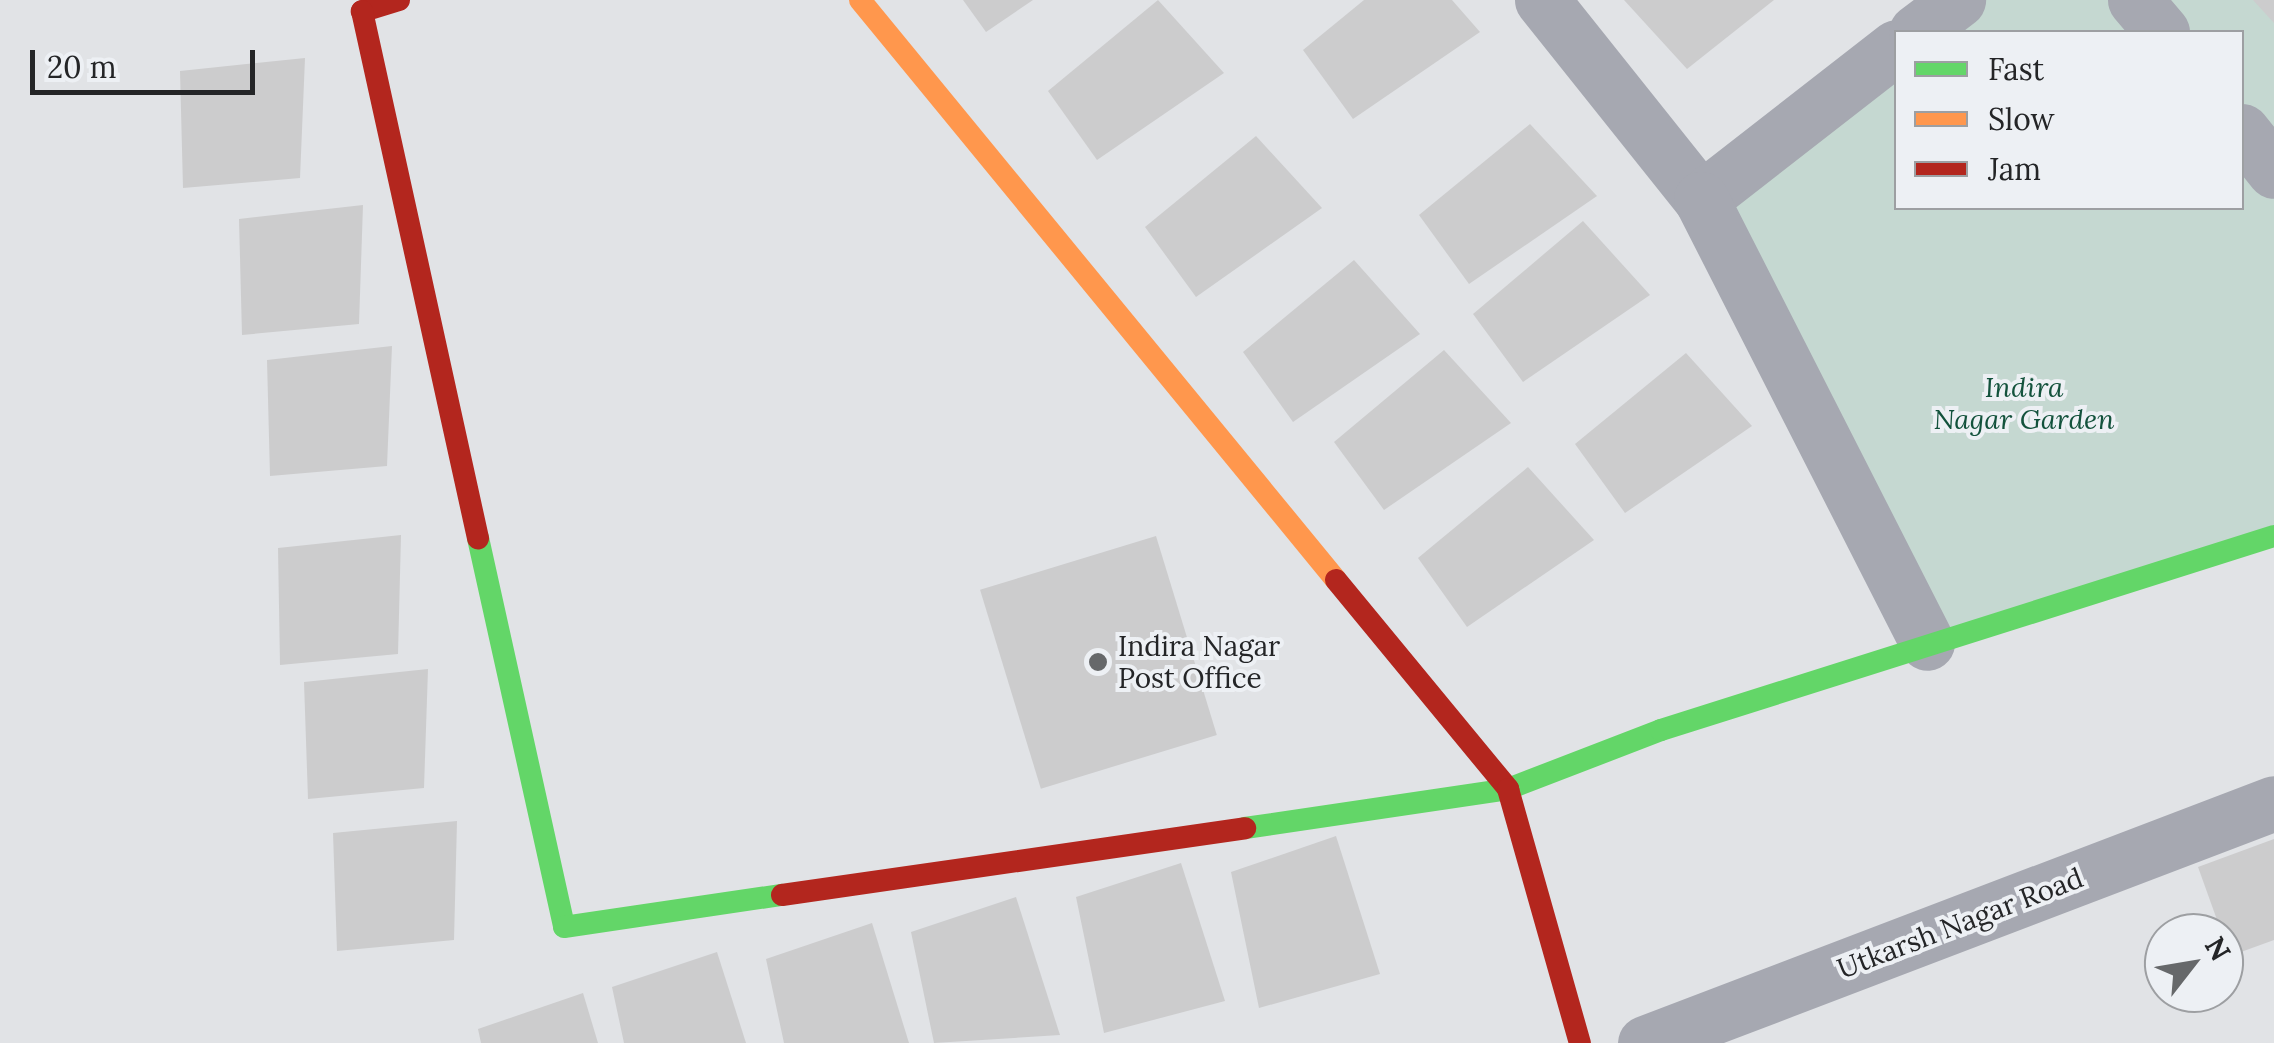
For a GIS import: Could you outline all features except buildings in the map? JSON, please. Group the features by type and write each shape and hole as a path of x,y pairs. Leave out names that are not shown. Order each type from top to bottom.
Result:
{"street":[{"path":"399,0 362,11 564,926 1508,789 1927,643 2274,536"},
{"path":"860,0 1508,789 1580,1043"},
{"path":"1542,0 1701,199 1927,643"},
{"path":"1919,30 1958,0"},
{"path":"2135,0 2160,30"},
{"path":"1701,199 1894,49"},
{"path":"2244,134 2274,172"},
{"name":"Utkarsh Nagar Road","path":"1645,1043 2274,804"}],"green space":[{"name":"Indira Nagar Garden","path":"1958,0 2274,0 2274,525 1927,643 1701,199 1894,49 1894,210 2244,210 2244,30 1919,30"}],"traffic: fast":[{"path":"1245,828 1508,789 1661,730 2274,536"},
{"path":"478,538 564,927 782,895"}],"traffic: slow":[{"path":"860,0 1336,580"}],"traffic: jam":[{"path":"399,0 362,11 478,538"},
{"path":"1336,580 1508,789 1580,1043"},
{"path":"782,895 1245,828"}],"place":[{"name":"Indira Nagar Post Office","path":"1098,662"}]}
